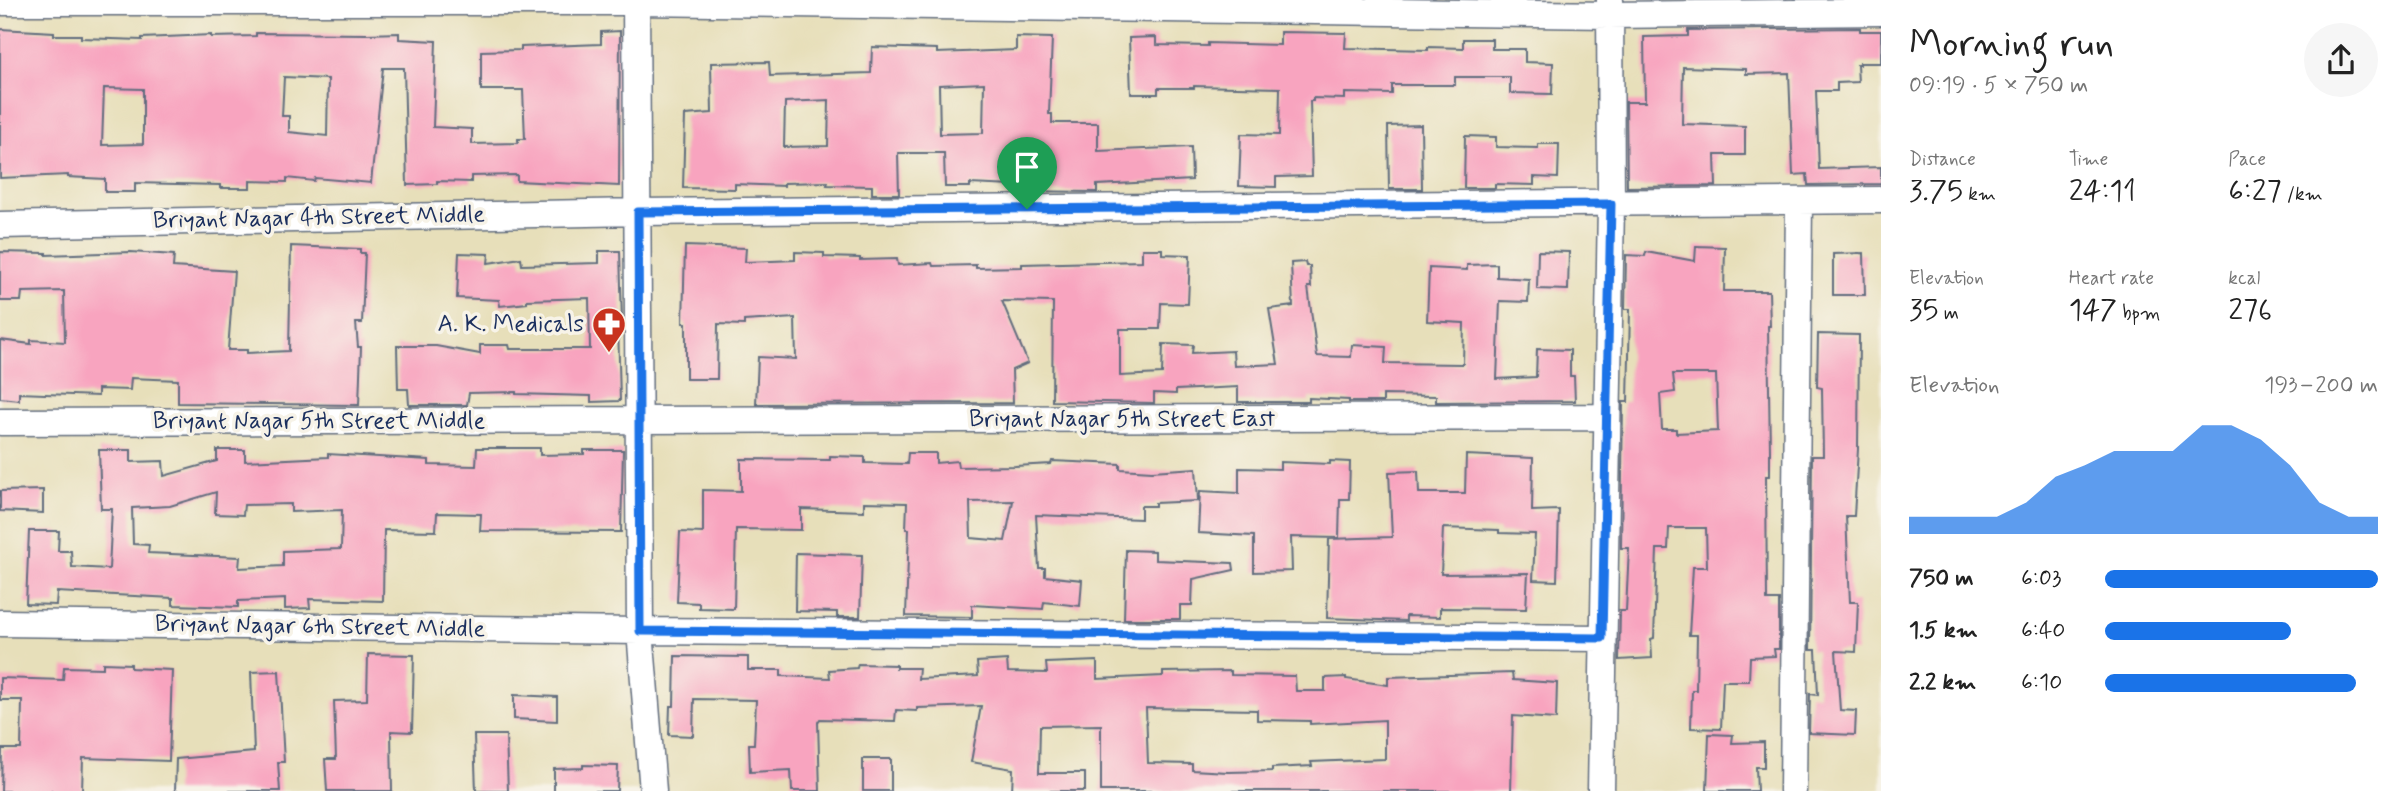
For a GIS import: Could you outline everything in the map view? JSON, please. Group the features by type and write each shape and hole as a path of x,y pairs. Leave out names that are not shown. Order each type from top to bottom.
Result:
{"street":[{"path":"0,2 636,1 1610,7 1881,12"},
{"path":"636,1 640,631 653,791"},
{"path":"1601,791 1611,204 1610,7"},
{"name":"Briyant Nagar 4th Street Middle","path":"0,225 638,212 1881,200"},
{"path":"1793,791 1798,201"},
{"name":"Briyant Nagar 5th Street East","path":"639,420 1606,417"},
{"name":"Briyant Nagar 5th Street Middle","path":"0,422 639,420"},
{"name":"Briyant Nagar 6th Street Middle","path":"0,623 1602,638"}],"building":[{"path":"1860,28 1860,31 1881,31 1881,63 1857,65 1858,82 1837,83 1837,91 1816,91 1819,169 1881,167 1881,184 1808,185 1807,174 1793,175 1789,73 1746,74 1746,69 1683,67 1682,124 1745,126 1745,155 1715,155 1716,186 1627,187 1626,102 1645,102 1644,37 1688,36 1688,30"},
{"path":"0,29 81,35 81,38 142,40 211,35 256,36 256,33 399,33 399,39 436,41 433,127 472,129 472,144 518,143 518,139 525,139 523,90 481,90 481,51 601,44 601,32 620,31 619,186 517,181 517,175 471,176 471,182 437,181 437,184 407,185 404,68 383,68 371,183 287,178 287,182 250,181 250,188 220,188 220,185 135,183 135,192 105,192 105,179 68,175 0,178","holes":["284,77 328,79 327,136 289,132 289,116 282,116","104,88 143,89 143,144 102,145"]},
{"path":"1280,32 1346,33 1345,48 1463,48 1463,39 1492,39 1492,49 1525,49 1525,62 1553,63 1552,94 1510,93 1510,77 1455,77 1455,85 1392,85 1392,94 1345,93 1345,99 1313,98 1313,101 1310,101 1312,176 1276,177 1276,187 1239,186 1241,134 1279,135 1280,88 1194,86 1158,88 1158,94 1131,94 1129,38 1156,37 1156,45 1280,45"},
{"path":"1016,37 1052,38 1049,114 1052,114 1052,123 1098,123 1098,151 1191,147 1192,180 1097,185 1097,192 1013,191 1013,186 970,184 970,187 945,187 944,153 898,153 899,194 872,194 872,186 827,185 828,182 784,183 784,186 735,184 735,189 683,188 685,115 712,113 711,63 769,62 770,76 871,73 872,47 937,49 937,53 1016,50","holes":["984,83 983,133 940,134 939,85","829,100 828,146 784,147 785,102"]},
{"path":"1421,125 1422,189 1389,189 1388,126"},
{"path":"1465,136 1496,137 1496,147 1538,148 1538,144 1559,144 1558,178 1534,177 1534,185 1495,184 1495,188 1464,188"},
{"path":"291,246 360,249 360,253 365,253 362,323 356,323 358,347 361,347 359,405 178,403 178,380 131,378 130,390 98,389 98,396 19,393 19,400 0,398 0,340 31,344 31,340 65,342 64,291 22,292 21,301 0,301 0,252 46,255 131,252 174,255 173,267 234,271 228,350 247,350 247,353 289,351"},
{"path":"685,246 746,248 745,262 795,260 795,252 824,253 824,257 860,260 897,259 898,265 932,263 933,266 976,265 976,268 1142,261 1142,249 1162,249 1162,254 1190,255 1188,304 1161,303 1160,329 1120,329 1120,376 1162,374 1163,344 1193,345 1192,353 1233,351 1234,366 1278,364 1269,309 1293,306 1291,263 1305,262 1306,266 1310,266 1311,287 1308,287 1317,356 1351,357 1352,345 1386,347 1385,363 1463,364 1464,323 1427,321 1429,268 1467,270 1467,265 1497,264 1497,277 1529,279 1528,302 1500,301 1497,379 1536,377 1537,349 1570,350 1570,376 1574,376 1575,401 1436,402 1436,396 1383,395 1383,402 1309,398 1309,402 1238,402 1238,387 1176,390 1176,394 1154,393 1154,403 1052,401 1053,302 1002,301 1028,363 1012,370 1013,403 756,404 758,357 796,359 795,318 744,321 744,325 718,324 717,379 686,379 686,323 683,323"},
{"path":"1696,246 1725,247 1724,291 1769,291 1770,476 1766,476 1767,600 1779,600 1779,649 1774,649 1775,656 1750,657 1749,681 1723,681 1721,729 1691,728 1692,690 1696,690 1697,635 1689,635 1693,567 1707,567 1706,528 1669,528 1668,549 1657,549 1652,658 1619,660 1620,611 1626,611 1629,548 1621,548 1623,402 1628,402 1630,309 1625,309 1626,255 1645,256 1646,252 1695,261","holes":["1673,374 1716,374 1718,431 1676,433 1676,429 1662,429 1660,394 1675,392"]},
{"path":"599,251 620,251 620,401 591,402 591,396 516,392 469,393 467,405 409,405 408,389 398,389 397,346 436,346 480,354 480,345 509,345 510,349 590,349 589,298 527,300 527,303 500,306 499,300 457,298 459,253 489,254 488,263 521,258 522,265 599,263"},
{"path":"1538,251 1569,252 1568,290 1537,289"},
{"path":"1864,253 1865,295 1833,295 1833,254"},
{"path":"1818,334 1859,335 1858,449 1854,516 1846,516 1850,602 1858,602 1856,652 1836,651 1840,710 1856,711 1855,735 1809,733 1810,694 1818,695 1816,650 1810,650 1812,456 1823,456 1822,388 1817,387"},
{"path":"477,448 540,448 540,455 584,454 584,450 623,450 621,532 480,531 481,514 437,513 436,531 384,530 383,601 309,599 310,608 285,609 285,599 238,601 238,607 173,605 173,598 57,592 56,605 26,604 29,531 59,531 58,551 71,551 72,567 109,569 112,509 101,509 99,450 131,450 131,462 163,461 164,476 217,461 217,450 245,450 245,461 328,457 328,454 429,460 429,465 476,466","holes":["216,492 215,514 243,515 244,505 291,504 291,512 342,510 341,549 283,551 283,566 239,568 240,557 148,553 149,545 133,544 132,508 170,506"]},
{"path":"908,453 936,453 936,463 957,461 958,467 1051,464 1052,461 1120,464 1120,469 1152,471 1196,468 1198,501 1141,506 1141,519 1036,515 1039,568 1045,568 1045,576 1082,580 1080,606 1044,602 1043,609 972,605 972,617 906,616 909,529 906,529 907,503 864,502 864,511 801,509 801,530 736,529 734,609 699,608 699,603 677,602 680,532 703,533 703,490 741,491 741,459 830,460 830,456 865,457 865,463 907,464","holes":["1013,501 1005,541 971,538 970,502"]},
{"path":"1466,455 1533,458 1532,511 1559,510 1557,581 1533,580 1535,534 1443,528 1441,574 1528,573 1526,609 1440,608 1440,617 1406,616 1406,621 1327,618 1329,539 1392,537 1389,472 1418,471 1419,493 1465,493"},
{"path":"1330,461 1350,462 1349,499 1340,499 1339,538 1291,537 1292,571 1254,572 1254,536 1198,533 1200,491 1239,493 1239,468 1280,469 1280,462 1330,464"},
{"path":"43,490 43,513 0,511 0,491"},
{"path":"1126,550 1155,551 1155,560 1233,563 1234,570 1193,579 1192,605 1180,605 1180,619 1124,619"},
{"path":"796,553 862,555 860,617 837,617 837,612 795,611"},
{"path":"368,654 414,655 412,732 391,731 392,791 327,791 325,759 336,759 334,701 367,700"},
{"path":"675,656 748,657 748,670 781,670 781,676 830,678 829,670 857,668 858,664 919,668 918,679 978,676 977,662 1007,660 1008,672 1047,673 1046,663 1097,661 1097,679 1163,676 1163,672 1231,671 1231,675 1295,676 1296,691 1325,691 1325,678 1346,677 1388,685 1388,677 1512,673 1513,680 1557,683 1556,719 1513,716 1511,791 1101,791 1101,725 1040,726 1039,773 1085,773 1085,791 1012,791 1013,769 971,762 981,706 896,710 895,721 820,719 820,791 792,791 791,770 750,772 749,744 754,744 756,700 694,699 693,736 669,735 670,706 674,706","holes":["1146,708 1257,710 1257,720 1310,721 1310,724 1385,720 1385,759 1311,762 1312,766 1272,768 1272,771 1228,772 1192,770 1192,764 1148,763"]},
{"path":"103,663 131,664 131,668 172,670 169,761 83,758 82,791 1,791 2,749 21,749 22,700 0,700 0,678 63,680 64,667 103,668"},
{"path":"279,671 284,762 278,762 280,791 175,791 176,759 254,752 251,672"},
{"path":"514,695 557,697 557,721 514,719"},
{"path":"1709,734 1733,735 1732,743 1764,742 1764,767 1756,767 1757,791 1707,791"},
{"path":"474,735 506,735 508,791 476,791"},
{"path":"863,759 891,759 891,791 863,791"},
{"path":"583,765 618,766 617,791 554,791 554,769 583,768"}],"place":[{"name":"A. K. Medicals","path":"609,354"}],"route":[{"path":"1611,204 1602,638 640,631 638,212 1027,209 1611,204"}]}
